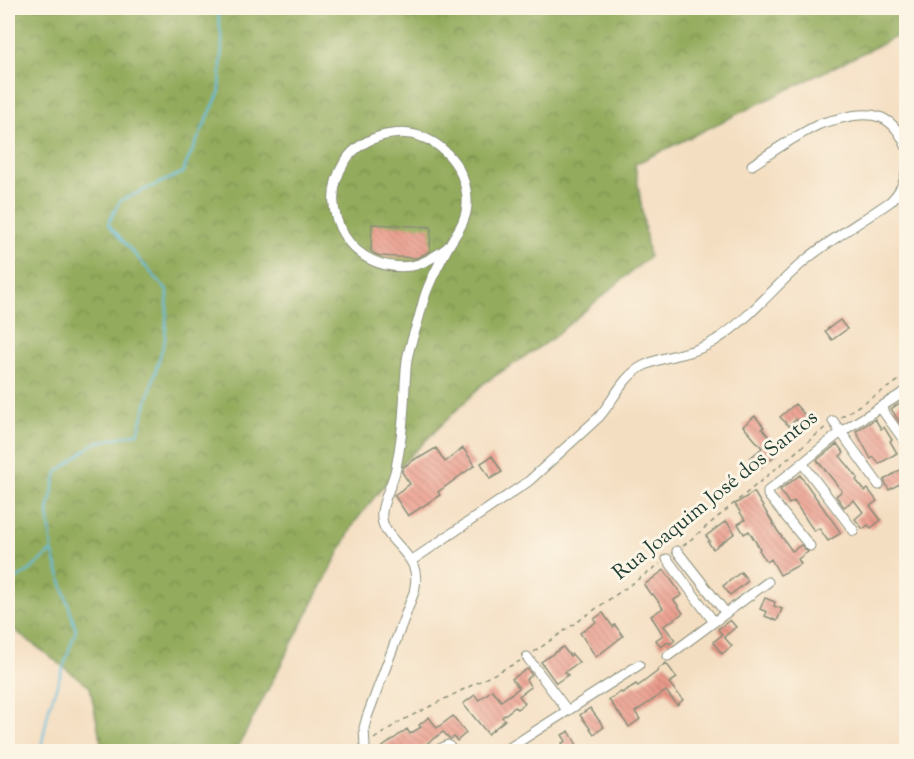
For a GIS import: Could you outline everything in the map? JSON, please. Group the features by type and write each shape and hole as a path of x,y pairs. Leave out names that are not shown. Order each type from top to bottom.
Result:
{"street":[{"path":"752,165 788,141 822,123 859,114 876,115 888,120 897,128 906,146"},
{"path":"365,747 364,728 367,717 414,592 416,581 411,561 386,529 382,514 396,470 408,357 427,290 447,248 462,227 467,206 466,184 457,164 442,147 423,136 402,132 380,136 360,146 344,162 335,182 333,204 338,226 350,244 368,258 389,266 411,266 432,258 447,248"},
{"path":"411,561 529,481 599,417 631,374 659,359 699,350 734,327 806,259 891,201 905,181 906,173"},
{"path":"810,546 768,493 841,432 906,391"},
{"path":"880,407 906,443"},
{"path":"833,421 879,485"},
{"path":"802,463 854,531"},
{"path":"677,551 725,612"},
{"path":"667,559 714,622"},
{"path":"669,656 768,582"},
{"path":"527,657 567,710"},
{"path":"503,752 639,665"},
{"path":"434,752 448,745 454,752"}],"path":[{"name":"Rua Joaquim José dos Santos","path":"677,551 833,421 906,376"},
{"name":"Rua Joaquim José dos Santos","path":"365,747 399,722 527,657 667,559"}],"green space":[{"path":"8,8 906,8 906,29 902,34 635,164 649,257 549,341 484,383 396,470 355,522 236,751 117,752 101,743 90,687 8,625"}],"building":[{"path":"372,224 431,227 430,251 417,258 375,254 371,251"},
{"path":"840,320 847,329 832,340 825,331"},
{"path":"906,399 906,429 905,430 891,409"},
{"path":"795,404 813,424 805,430 796,419 789,426 780,417"},
{"path":"755,416 769,437 766,440 778,453 760,468 750,458 762,448 743,426"},
{"path":"875,419 881,429 884,427 897,453 879,464 874,457 871,459 856,431"},
{"path":"837,444 844,453 840,456 858,478 856,480 865,491 868,489 877,501 870,506 881,520 871,528 868,525 863,529 855,519 863,512 854,500 844,507 836,496 842,491 817,460"},
{"path":"436,448 445,462 463,448 475,465 438,492 440,495 408,516 394,495 410,484 402,472 403,467"},
{"path":"492,456 502,472 490,479 481,463"},
{"path":"906,466 906,480 889,490 884,480"},
{"path":"800,475 841,533 828,541 819,528 814,531 794,501 789,504 780,490"},
{"path":"754,492 792,551 801,545 808,552 798,559 801,564 780,575 771,559 767,562 749,531 744,534 738,524 745,520 735,504"},
{"path":"726,521 735,533 713,549 706,536"},
{"path":"664,570 682,595 674,600 683,613 664,626 675,640 661,647 656,640 663,635 651,616 663,608 644,585"},
{"path":"741,572 748,581 730,595 723,586"},
{"path":"765,598 775,602 774,606 782,609 777,621 765,616 767,612 760,609"},
{"path":"603,613 623,636 596,657 580,633 596,622 594,619"},
{"path":"730,620 736,627 724,637 732,646 722,654 713,642 722,635 718,629"},
{"path":"563,647 579,662 565,672 568,675 556,683 541,662"},
{"path":"666,663 677,678 669,683 683,700 677,705 666,691 635,712 640,719 629,727 609,700 636,684 638,686"},
{"path":"527,669 532,675 526,680 531,687 519,696 525,703 502,717 505,720 488,734 463,704 475,695 479,700 492,690 501,701 519,688 512,679"},
{"path":"590,708 604,727 594,734 580,715"},
{"path":"453,716 466,733 457,741 454,737 449,738 443,732 415,752 376,752 407,729 410,734 421,727 419,725 429,717 437,728"},
{"path":"569,731 581,752 551,752 563,745 562,743 566,741 562,735"}],"waterway":[{"path":"40,752 49,708 76,630 52,551 48,511 57,472 95,443 138,433 165,339 168,292 108,224 120,201 182,173 220,91 222,40 217,8"},
{"path":"8,585 52,551"}]}
